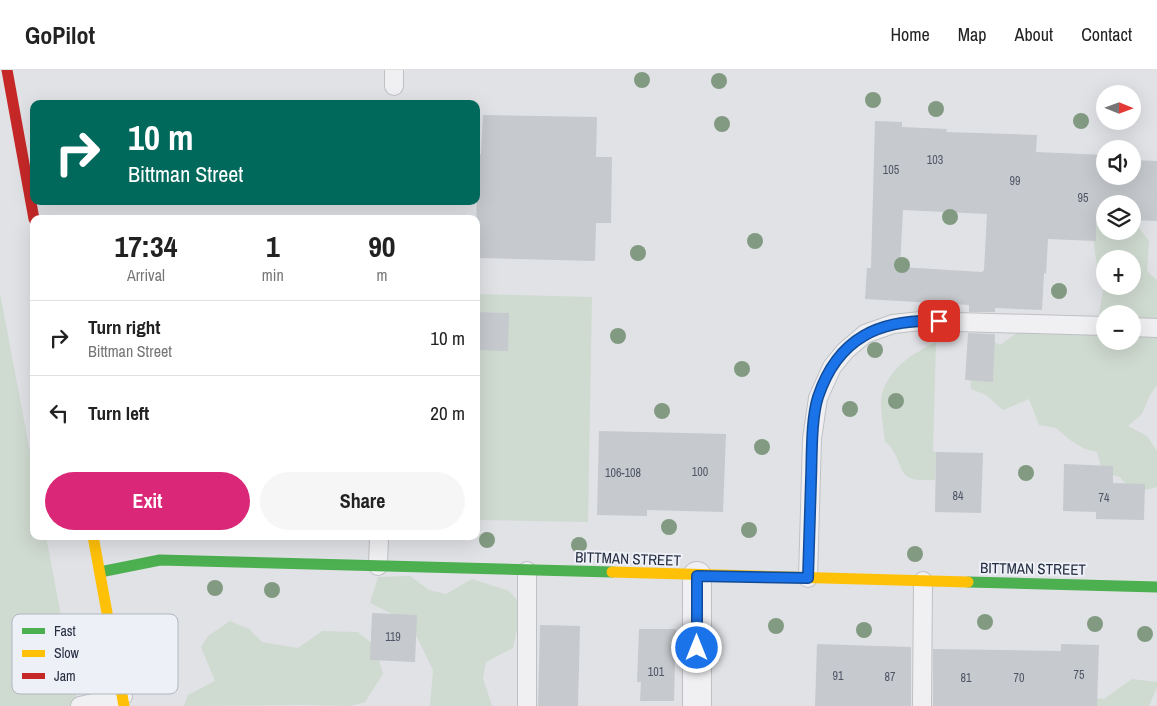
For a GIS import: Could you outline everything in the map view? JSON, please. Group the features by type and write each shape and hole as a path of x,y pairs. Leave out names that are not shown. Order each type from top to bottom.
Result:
{"street":[{"path":"7,70 30,197"},
{"path":"94,540 107,614"},
{"name":"BITTMAN STREET","path":"100,572 160,560 1157,587"},
{"path":"696,706 697,576"}],"lane":[{"path":"808,578 812,439 818,398 832,367 865,334 893,324 921,320 1096,326"},
{"path":"1141,327 1157,328"},
{"path":"378,566 379,540"},
{"path":"527,571 527,706"},
{"path":"922,706 923,581"},
{"path":"80,706 123,701"}],"shaded area":[{"path":"1096,226 1096,240 1141,240 1141,230 1149,241 1147,271 1157,280 1157,385 1150,395 1142,414 1128,426 1147,436 1157,451 1157,487 1133,493 1120,477 1103,473 1097,452 1085,449 1070,440 1056,428 1039,425 1029,399 1003,410 986,395 971,389 970,361 986,338 1000,345 1038,318 1096,332 1096,350 1141,350 1141,305 1101,305 1102,295 1141,295 1141,250 1096,250 1096,259 1092,230"},
{"path":"0,293 30,452 30,540 47,540 61,614 12,614 12,694 76,694 78,706 0,706"},
{"path":"480,294 592,297 588,522 480,520 480,349 509,313 480,312"},
{"path":"936,342 933,451 936,452 935,480 921,480 906,475 897,457 885,441 881,398 890,376 896,369 910,357"},
{"path":"410,576 429,590 446,594 472,579 509,591 522,606 513,648 486,662 483,678 492,706 430,706 433,670 410,623 370,603 378,577"},
{"path":"230,621 249,629 262,642 298,648 322,631 358,632 375,646 383,674 365,702 350,706 184,706 188,695 215,681 201,647 208,636"},
{"path":"1132,679 1157,682 1157,687 1149,706 1035,706 1078,695 1104,699"}],"building":[{"path":"483,115 597,117 596,157 612,157 611,223 596,223 595,261 480,258 480,215 477,215 476,205 480,205"},
{"path":"875,121 902,122 902,127 947,129 946,132 1037,135 1036,152 1096,155 1096,185 1141,185 1141,160 1157,161 1157,221 1141,220 1141,195 1096,195 1096,241 1048,239 1042,310 995,308 995,312 969,312 969,305 865,299 867,268 871,268","holes":["903,210 987,214 984,270 982,272 900,267"]},
{"path":"480,312 509,313 508,351 480,350"},
{"path":"968,333 995,334 993,382 965,380"},
{"path":"599,431 726,434 723,512 647,510 647,516 597,515"},
{"path":"936,452 983,453 981,513 935,512"},
{"path":"1064,464 1113,466 1113,483 1145,484 1144,520 1096,519 1096,512 1063,511"},
{"path":"372,613 417,615 415,662 370,660"},
{"path":"540,625 580,626 578,706 538,706"},
{"path":"639,629 676,629 674,701 640,701 641,682 637,682"},
{"path":"817,644 911,647 911,706 815,706"},
{"path":"1061,644 1099,645 1097,706 933,706 933,649 1061,651"}],"traffic: fast":[{"path":"100,572 160,560 612,572"},
{"path":"968,582 1157,587"}],"traffic: slow":[{"path":"94,540 107,614"},
{"path":"612,572 968,582"},
{"path":"122,694 124,706"}],"traffic: jam":[{"path":"7,70 30,197"},
{"path":"31,205 33,215"}],"route":[{"path":"697,648 697,576 808,578 812,439 818,398 832,367 865,334 893,324 921,320 939,321"}]}
